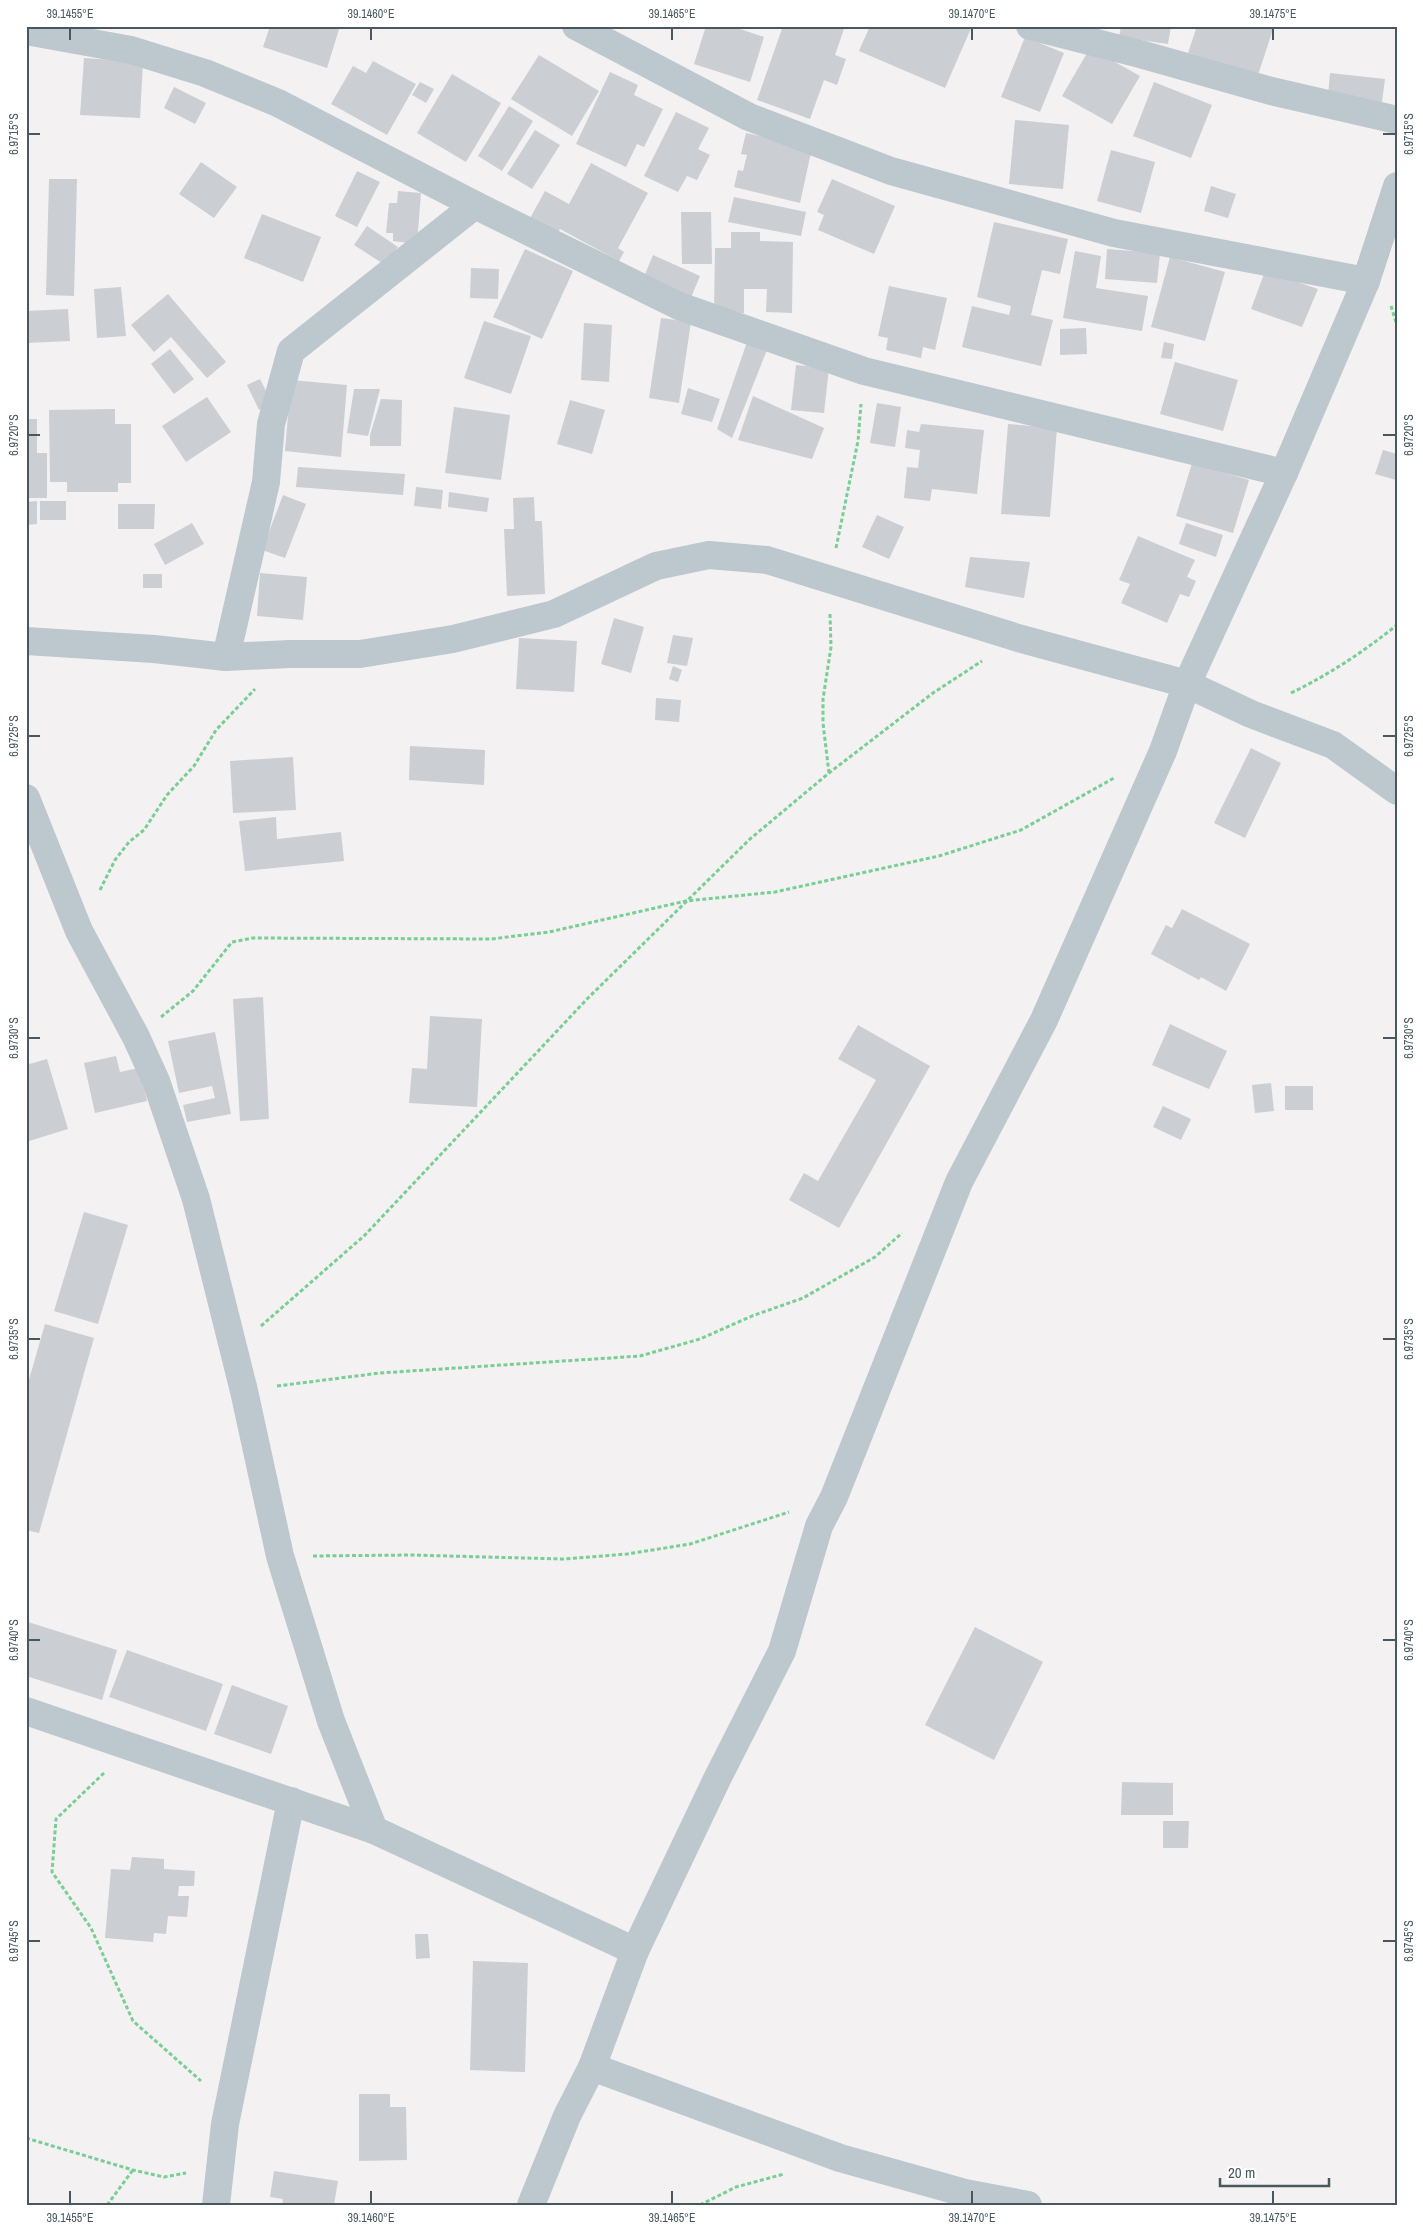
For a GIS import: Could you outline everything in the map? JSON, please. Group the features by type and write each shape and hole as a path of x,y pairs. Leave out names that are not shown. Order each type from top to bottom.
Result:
{"street":[{"path":"576,26 749,117 891,171 1114,233 1366,281"},
{"path":"1030,26 1140,54 1271,91 1397,120"},
{"path":"26,32 131,50 205,73 278,103 475,205 679,306 864,371 1284,472"},
{"path":"531,2205 567,2116 592,2067 635,1951 718,1777 782,1651 819,1526 834,1497 959,1182 1044,1020 1163,751 1187,684 1284,472 1366,281 1397,186"},
{"path":"226,657 266,482 271,424 290,351 475,205"},
{"path":"26,641 154,649 226,657 289,654 360,654 453,639 554,614 656,566 710,555 767,560 1018,638 1187,684 1250,714 1333,745 1397,791"},
{"path":"26,798 79,931 136,1037 156,1081 196,1199 244,1390 280,1556 332,1721 374,1830"},
{"path":"26,1711 374,1830 635,1951"},
{"path":"216,2205 225,2124 290,1801"},
{"path":"592,2067 840,2158 965,2193 1028,2205"}],"path":[{"path":"829,773 823,723 823,699 831,647 829,579 858,441 864,371"},
{"path":"1250,714 1328,675 1363,652 1397,625"},
{"path":"234,1350 365,1235 588,998 750,839 829,773 933,693 1018,638"},
{"path":"79,931 115,860 129,842 144,830 167,795 194,766 216,730 289,654"},
{"path":"136,1037 193,991 232,942 253,938 491,939 549,932 686,901 775,892 939,856 1021,830 1163,751"},
{"path":"244,1390 380,1373 640,1356 700,1339 752,1316 803,1298 875,1257 903,1232"},
{"path":"280,1556 410,1555 563,1559 627,1554 690,1544 834,1497"},
{"path":"131,1747 56,1819 52,1872 91,1928 133,2021 210,2088 225,2124"},
{"path":"26,2138 133,2170 164,2177 183,2174 220,2162"},
{"path":"106,2205 133,2170"},
{"path":"700,2205 736,2187 793,2171"}],"building":[{"path":"270,26 340,26 327,68 263,47"},
{"path":"706,26 731,26 764,37 750,82 694,64"},
{"path":"783,26 845,26 835,55 846,59 837,85 824,80 810,119 757,100"},
{"path":"870,26 972,26 945,88 859,51"},
{"path":"1121,26 1171,26 1168,44 1119,37"},
{"path":"1197,26 1274,26 1258,75 1188,53"},
{"path":"1025,37 1064,53 1040,112 1001,97"},
{"path":"1090,48 1140,76 1112,124 1062,96"},
{"path":"539,55 599,91 572,136 511,99"},
{"path":"84,58 143,62 140,118 80,115"},
{"path":"373,61 416,84 387,135 331,104 353,66 366,73"},
{"path":"610,72 638,85 634,95 663,109 644,147 637,144 626,167 576,144"},
{"path":"1330,73 1385,79 1382,102 1328,96"},
{"path":"452,74 501,103 466,162 417,133"},
{"path":"420,82 434,89 426,103 412,95"},
{"path":"1154,82 1212,105 1191,158 1133,136"},
{"path":"174,87 206,103 195,124 164,108"},
{"path":"509,106 533,121 502,171 478,156"},
{"path":"676,112 709,128 698,149 710,155 697,180 687,176 678,192 644,176"},
{"path":"1015,120 1069,125 1063,189 1009,184"},
{"path":"535,130 560,145 532,189 507,174"},
{"path":"746,133 812,148 800,203 734,187 738,170 743,171 747,155 741,154"},
{"path":"1111,150 1155,162 1141,213 1097,201"},
{"path":"201,162 237,187 214,218 179,194"},
{"path":"591,163 648,193 618,248 624,252 619,261 560,229 556,237 528,222 545,191 569,204"},
{"path":"357,171 380,182 357,227 335,216"},
{"path":"49,179 77,179 74,296 46,295"},
{"path":"832,179 895,206 874,254 818,230 824,215 817,212"},
{"path":"1211,186 1236,194 1228,218 1204,211"},
{"path":"398,191 421,193 417,244 393,241 393,233 386,233 389,203 397,203"},
{"path":"734,197 806,212 801,236 728,222"},
{"path":"681,212 711,212 712,264 682,264"},
{"path":"262,214 321,237 303,282 244,258"},
{"path":"994,222 1068,239 1060,274 1042,270 1031,315 1053,320 1041,366 962,347 972,306 1009,315 1011,306 977,297"},
{"path":"367,226 398,247 385,265 354,245"},
{"path":"731,232 760,232 760,241 793,242 792,313 766,312 767,289 744,289 744,313 714,312 715,248 731,248"},
{"path":"525,249 573,271 542,339 493,317"},
{"path":"1107,249 1160,253 1157,283 1105,279"},
{"path":"1075,251 1101,256 1096,288 1148,296 1142,331 1063,318"},
{"path":"653,255 700,276 690,300 643,279"},
{"path":"1170,257 1225,272 1205,341 1151,327"},
{"path":"471,268 499,269 498,299 470,298"},
{"path":"1265,271 1318,289 1302,327 1251,309"},
{"path":"889,286 947,298 935,350 923,347 921,358 886,350 888,338 878,336"},
{"path":"121,287 126,336 97,338 94,289"},
{"path":"168,294 226,362 207,378 171,337 154,352 131,325"},
{"path":"68,309 70,341 26,343 26,311"},
{"path":"661,318 691,322 679,403 649,398"},
{"path":"484,321 531,336 511,394 464,378"},
{"path":"584,323 612,325 609,382 581,380"},
{"path":"1086,328 1087,354 1060,355 1060,329"},
{"path":"747,342 767,350 732,438 717,429"},
{"path":"1164,342 1174,344 1172,359 1161,358"},
{"path":"170,349 194,379 174,394 151,364"},
{"path":"1175,362 1238,380 1223,431 1160,414"},
{"path":"796,365 829,368 824,413 791,410"},
{"path":"260,379 272,403 259,410 247,385"},
{"path":"291,380 347,385 341,457 285,451"},
{"path":"688,388 720,399 712,422 681,414"},
{"path":"354,389 380,389 368,436 347,433"},
{"path":"753,396 824,428 812,459 738,440"},
{"path":"207,397 231,432 186,462 162,426"},
{"path":"381,399 402,400 401,446 370,446 370,435"},
{"path":"570,400 605,410 592,454 557,444"},
{"path":"877,403 901,407 895,447 870,443"},
{"path":"454,407 510,415 501,480 445,473"},
{"path":"115,409 115,424 131,424 131,483 118,483 118,492 67,492 67,482 50,482 49,410"},
{"path":"26,419 37,419 37,453 47,453 47,498 26,498"},
{"path":"921,424 984,430 977,494 932,489 930,501 904,498 907,467 918,468 920,450 905,448 907,430 919,432"},
{"path":"1008,424 1057,428 1050,517 1001,514"},
{"path":"1383,450 1397,454 1396,480 1375,474"},
{"path":"1192,463 1249,480 1233,533 1176,516"},
{"path":"298,467 405,474 403,495 296,487"},
{"path":"416,487 443,490 441,509 414,506"},
{"path":"449,492 489,498 487,512 448,507"},
{"path":"283,495 306,504 285,558 262,550"},
{"path":"534,497 535,521 542,521 545,594 507,596 504,529 514,529 513,498"},
{"path":"37,501 37,524 26,525 26,502"},
{"path":"40,501 66,501 66,520 40,520"},
{"path":"118,504 155,504 154,529 118,529"},
{"path":"877,515 904,527 889,559 862,547"},
{"path":"192,523 204,544 165,565 154,544"},
{"path":"1186,523 1223,535 1216,557 1179,544"},
{"path":"1138,536 1195,560 1187,577 1196,581 1189,597 1180,594 1167,623 1121,603 1130,584 1119,580"},
{"path":"970,557 1030,562 1024,598 965,587"},
{"path":"260,573 307,577 303,620 257,616"},
{"path":"143,574 162,574 162,588 143,588"},
{"path":"614,618 644,627 631,673 601,664"},
{"path":"673,635 693,638 687,666 667,663"},
{"path":"519,638 577,641 574,692 516,689"},
{"path":"673,666 682,670 678,682 669,679"},
{"path":"656,698 681,700 679,722 655,720"},
{"path":"410,746 485,750 484,785 409,780"},
{"path":"1251,748 1281,763 1245,838 1214,823"},
{"path":"293,757 296,810 233,813 230,761"},
{"path":"276,817 277,839 341,832 344,861 245,871 239,821"},
{"path":"1182,909 1250,944 1226,991 1201,977 1199,980 1151,954 1166,925 1172,928"},
{"path":"263,997 269,1119 240,1121 233,999"},
{"path":"430,1016 482,1019 477,1107 409,1103 412,1068 427,1069"},
{"path":"1170,1024 1227,1051 1209,1089 1152,1065"},
{"path":"858,1025 930,1066 839,1228 789,1200 804,1173 818,1181 876,1080 838,1059"},
{"path":"215,1032 231,1114 187,1122 183,1105 215,1098 212,1086 179,1093 168,1041"},
{"path":"116,1056 120,1072 139,1068 147,1101 95,1113 84,1063"},
{"path":"47,1059 68,1129 26,1142 26,1065"},
{"path":"1271,1083 1274,1111 1255,1113 1252,1085"},
{"path":"1285,1086 1313,1086 1313,1110 1285,1110"},
{"path":"1163,1106 1191,1119 1181,1140 1153,1127"},
{"path":"84,1212 128,1225 98,1324 54,1311"},
{"path":"45,1324 94,1338 39,1533 26,1530 26,1390"},
{"path":"28,1622 117,1650 102,1700 26,1676"},
{"path":"975,1627 1043,1662 994,1760 925,1725"},
{"path":"127,1650 223,1684 206,1731 109,1697"},
{"path":"232,1685 288,1706 271,1754 214,1734"},
{"path":"1122,1782 1173,1783 1173,1815 1121,1815"},
{"path":"1163,1821 1189,1821 1188,1848 1163,1848"},
{"path":"132,1857 164,1859 164,1869 195,1871 194,1886 179,1886 178,1896 189,1896 187,1917 168,1916 166,1934 154,1933 153,1942 105,1938 111,1869 130,1870"},
{"path":"415,1934 428,1934 430,1958 416,1959"},
{"path":"473,1961 528,1963 525,2072 470,2070"},
{"path":"359,2094 390,2094 390,2107 406,2107 407,2160 359,2161"},
{"path":"274,2171 338,2181 334,2205 282,2205 283,2199 270,2197"}]}
